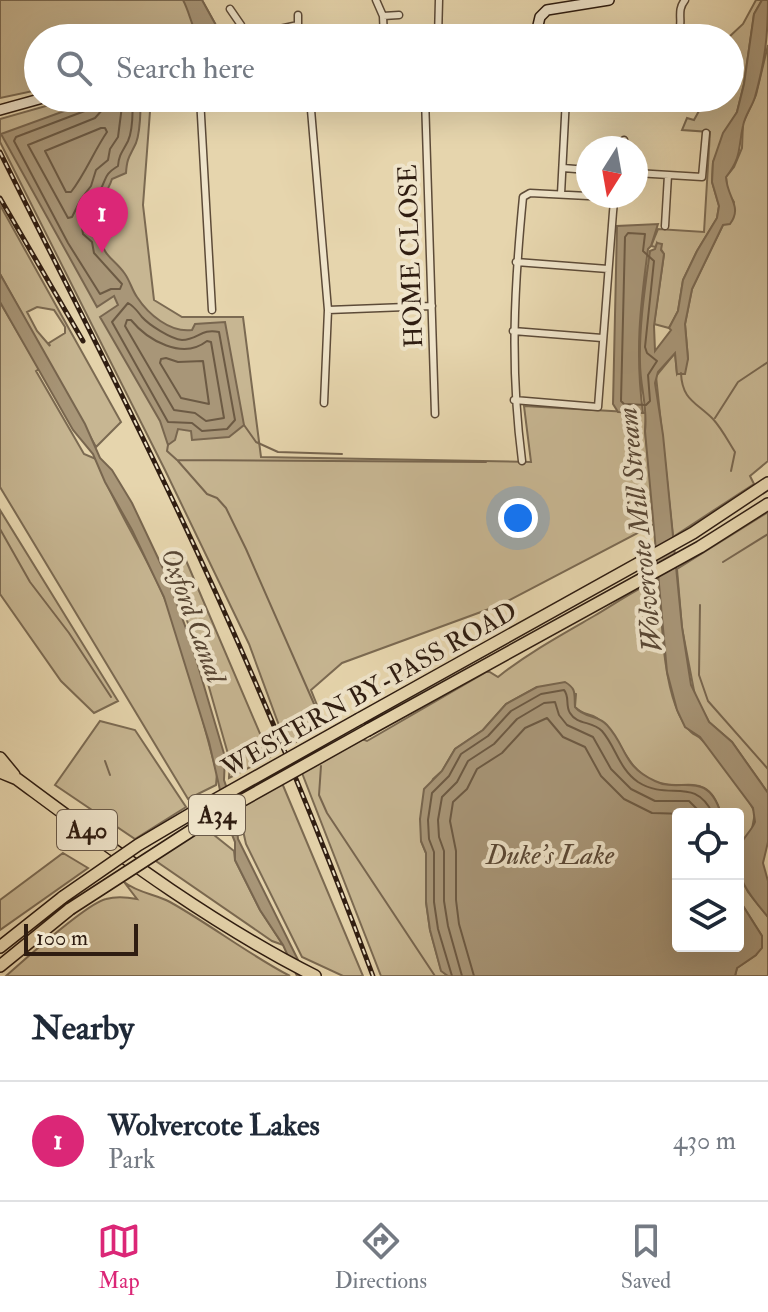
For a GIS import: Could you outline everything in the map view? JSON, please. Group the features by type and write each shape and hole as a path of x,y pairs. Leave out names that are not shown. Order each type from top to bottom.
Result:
{"highway":[{"name":"WESTERN BY-PASS ROAD","path":"0,947 63,897 138,845 636,566 693,533 768,483"},
{"name":"WESTERN BY-PASS ROAD","path":"0,966 70,909 209,819 700,547 768,504"},
{"name":"A40","path":"0,758 17,779"},
{"name":"A40","path":"0,772 17,779 156,882 265,951 315,976"}],"street":[{"path":"376,0 383,24"},
{"path":"438,24 439,0"},
{"path":"538,24 547,10 609,0"},
{"path":"681,24 679,12 685,0"},
{"path":"230,9 240,24"},
{"path":"298,15 298,24"},
{"path":"383,16 399,15"},
{"path":"0,110 24,103"},
{"path":"201,112 212,310"},
{"path":"311,112 328,310 324,403"},
{"name":"HOME CLOSE","path":"425,112 435,414"},
{"path":"561,194 565,112"},
{"path":"648,174 702,177 706,133"},
{"path":"563,168 576,169"},
{"path":"665,226 668,175"},
{"path":"522,461 514,400 513,331 523,197 530,193 576,195"},
{"path":"514,400 598,407 613,208"},
{"path":"516,262 608,269"},
{"path":"328,310 432,306"},
{"path":"513,331 602,338"}],"shaded area":[{"path":"0,0 202,0 215,24 24,24 24,93 0,98"},
{"path":"756,0 762,0 754,14 744,84 744,24"},
{"path":"768,45 768,461 750,476 754,484 673,537 656,376 675,353 677,374 688,359 685,324 692,289 734,202 728,193 726,177 742,148 743,123 756,95"},
{"path":"25,112 150,112 143,205 154,300 182,317 243,317 261,457 531,462 524,406 646,413 645,431 655,524 500,605 342,663 311,690 325,725 287,747 249,644 0,142 0,119"},
{"path":"698,112 737,112 713,162 712,182 719,206 717,218 683,280 678,311 669,328 654,324 664,254 657,243 656,247 651,246 658,229 704,232 710,132 682,130 687,118 694,120"},
{"path":"0,205 121,422 96,447 0,274","holes":["37,307 54,310 65,327 65,333 49,343 50,346 27,312"]},
{"path":"0,302 84,454 96,459 172,618 217,773 216,785 188,799 0,487"},
{"path":"0,510 118,701 94,713 61,681 0,594"},
{"path":"768,512 768,793 732,742 709,722 695,696 682,628 677,569"},
{"path":"182,551 270,757 229,778 230,761 203,666 165,558"},
{"path":"660,578 665,659 674,702 681,719 722,764 745,796 755,813 752,829 744,841 744,808 718,808 709,791 701,787 665,785 644,775 635,768 606,725 575,707 576,694 537,687 506,704 483,730 455,749 442,771 433,779 422,808 421,841 426,853 426,902 430,930 441,970 448,976 381,976 302,773 362,739 367,741 488,671 498,677 634,591"},
{"path":"100,721 135,730 186,807 135,839 55,785"},
{"path":"282,783 363,976 343,976 302,957 246,844 238,808"},
{"path":"204,827 234,851 235,860 260,910 283,945 272,941 153,859"},
{"path":"63,853 88,868 0,930 0,900"},
{"path":"124,882 170,902 290,976 6,976 55,933 97,903 114,897 137,899"},
{"path":"744,884 768,917 768,976 735,976 737,968 756,955 762,936 744,908"}],"water":[{"path":"183,0 202,0 215,24 192,24"},
{"path":"762,0 768,0 767,37 761,72 744,122 737,158 726,177 735,207 734,218 730,224 723,225 692,289 685,324 688,359 685,374 677,374 675,353 658,372 655,383 691,685 709,722 732,742 768,793 768,842 763,863 768,881 768,917 744,884 744,839 755,822 753,808 700,737 685,727 667,672 640,363 641,321 650,251 655,249 657,243 662,244 664,254 654,326 655,351 671,330 669,328 678,311 683,280 717,218 719,206 712,182 713,162 723,133 737,112 744,112 744,84 754,14"},
{"path":"62,112 140,112 138,138 126,173 112,179 92,216 89,230 100,234 106,253 125,274 142,303 160,321 184,330 192,330 195,324 225,322 244,425 229,437 192,440 191,431 178,429 175,440 168,445 160,421 100,317 118,305 114,296 97,307 1,134"},
{"path":"658,224 648,249 641,311 639,370 643,413 618,412 613,404 617,226"},
{"path":"0,274 85,424 100,458 112,470 132,503 167,577 191,642 225,757 224,780 236,815 238,839 306,976 297,976 235,860 235,842 228,825 209,742 164,597 93,454 73,430 0,302"},
{"name":"Duke's Lake","path":"565,682 575,695 575,707 607,725 636,769 664,784 701,787 715,800 718,808 672,808 672,952 744,952 744,908 762,936 762,948 737,968 735,976 448,976 441,971 426,902 426,853 421,841 420,819 424,789 442,771 455,749 483,730 506,704 537,687"}],"waterway":[{"path":"715,418 738,382 768,362"},
{"path":"681,373 687,395 716,423 735,452 731,471"},
{"path":"244,425 256,442 278,452 342,454"},
{"path":"168,445 167,451 177,460 486,462"},
{"path":"178,461 207,494 217,498 226,508 322,722"},
{"path":"0,529 30,582 69,633 111,697"},
{"path":"723,562 768,534"},
{"path":"700,605 699,675 708,701 768,769"},
{"path":"105,761 110,775"},
{"path":"321,766 319,795 327,813 435,976"}],"railway":[{"path":"0,152 194,544 300,789 373,976"},
{"path":"0,198 83,341"}],"place":[{"name":"Wolvercote Lakes","path":"102,253"}],"water label":[{"name":"Wolvercote Mill Stream","path":"639,530"},
{"name":"Oxford Canal","path":"194,615"}]}
